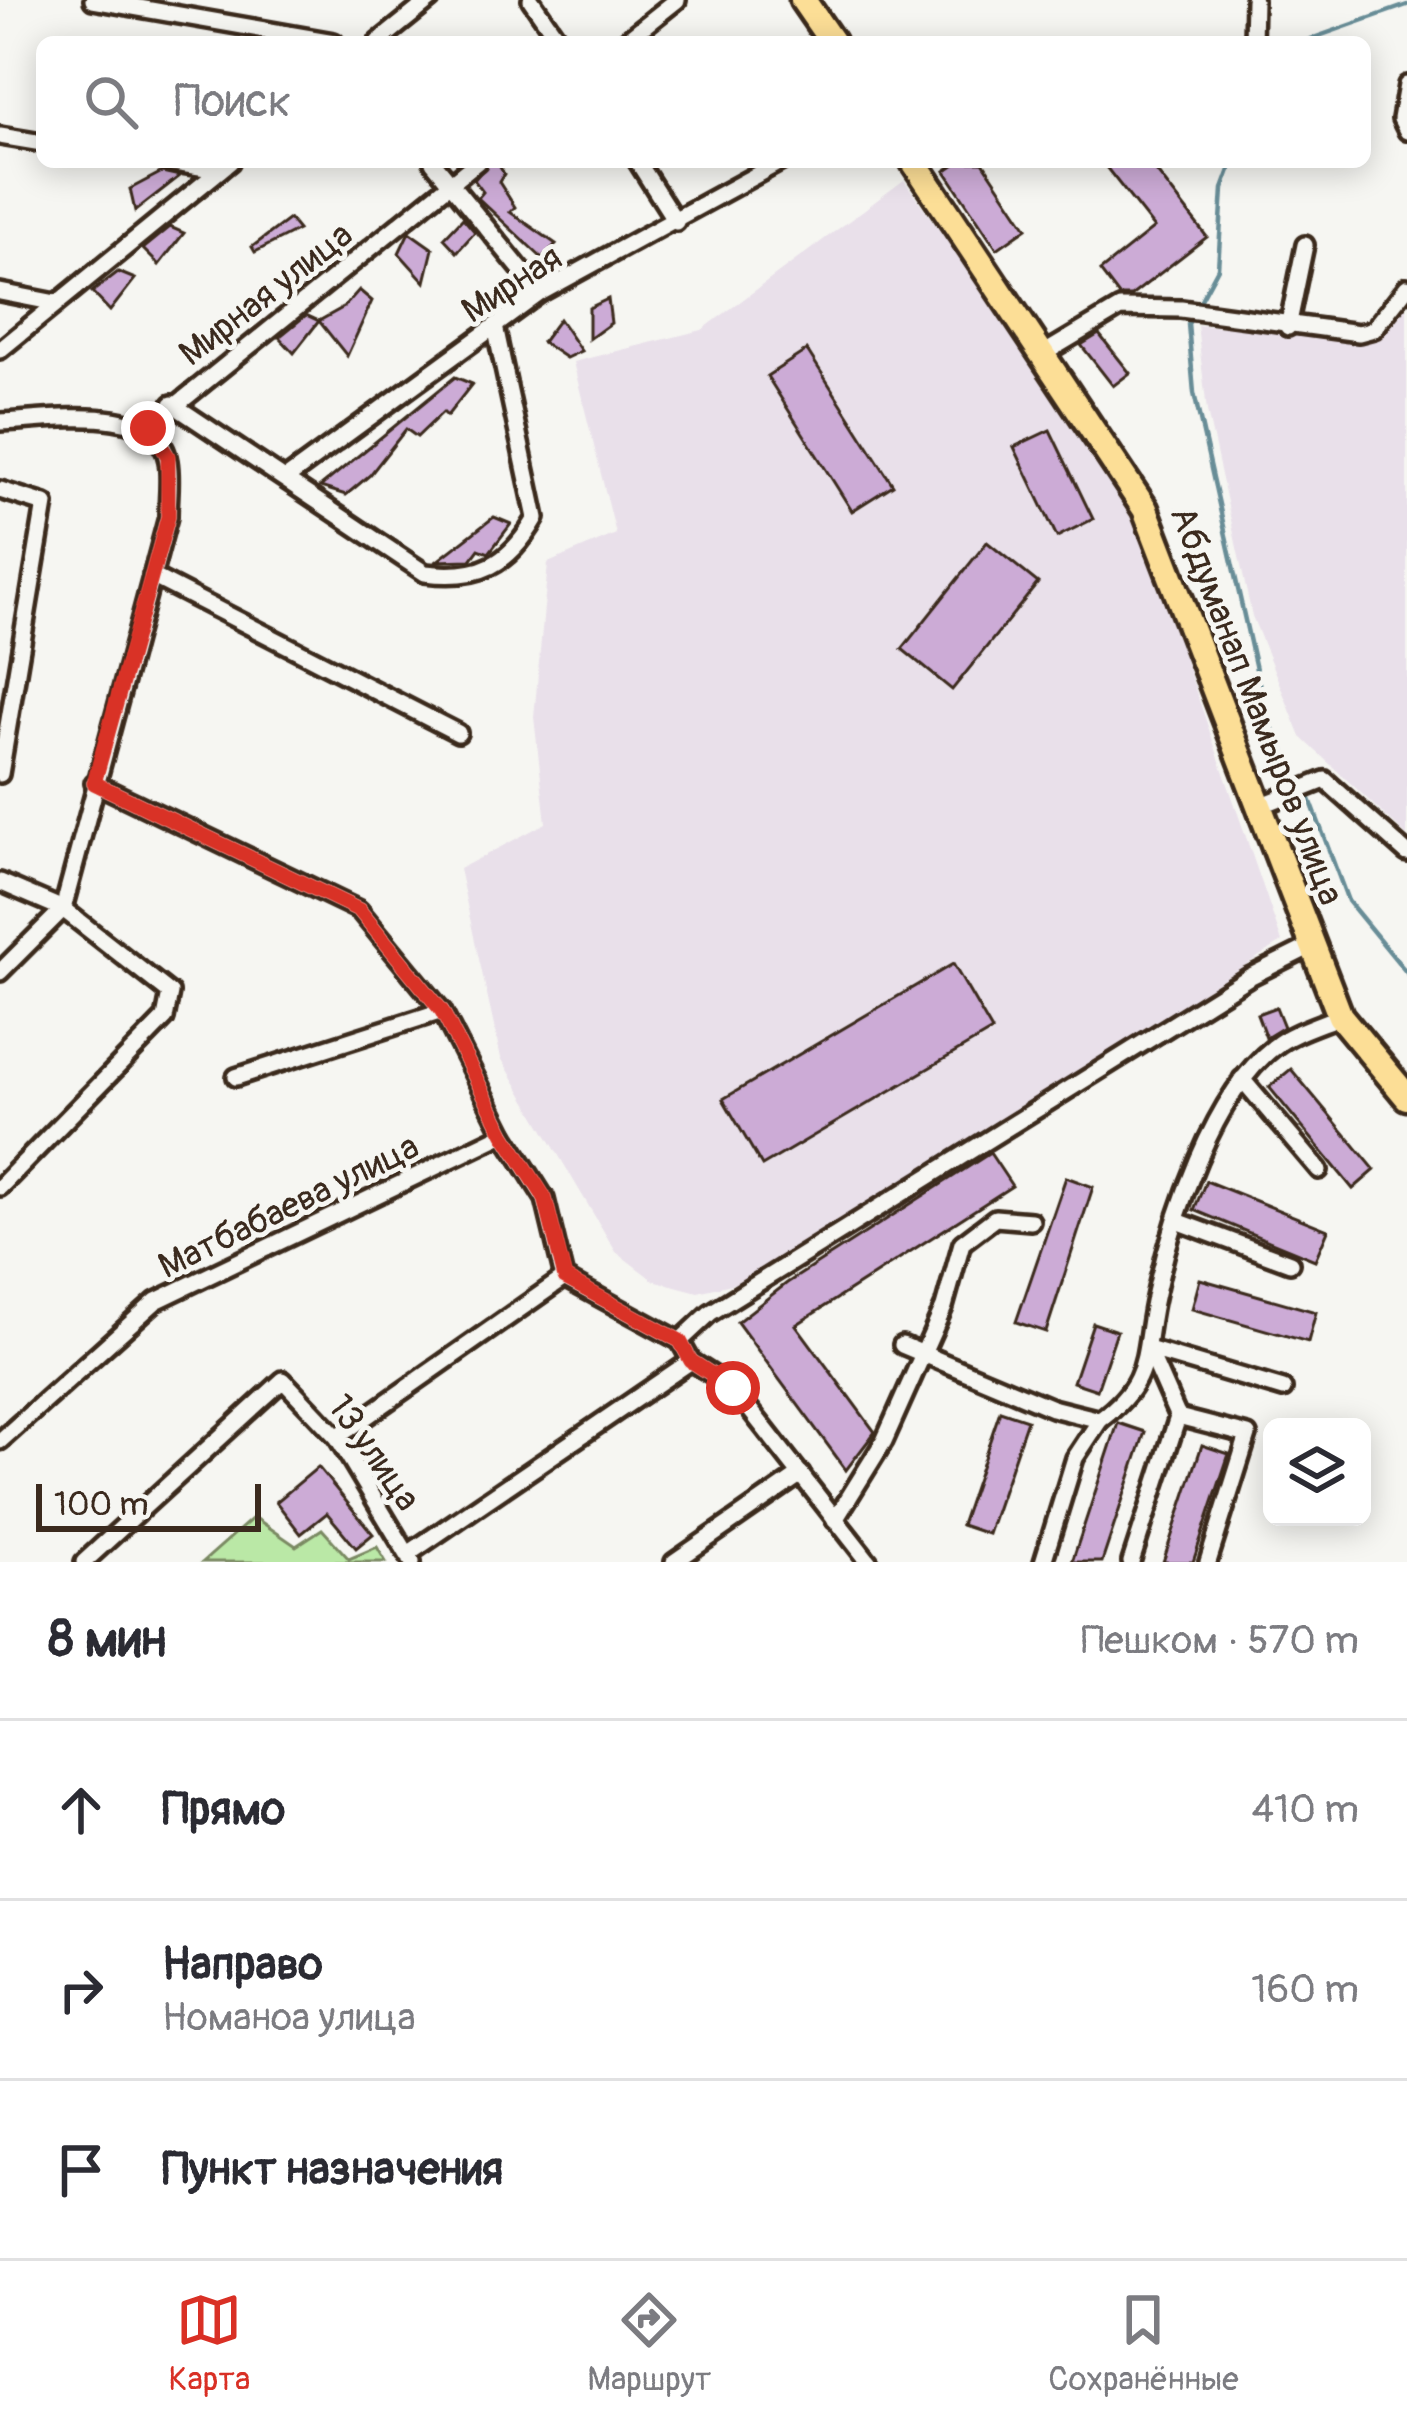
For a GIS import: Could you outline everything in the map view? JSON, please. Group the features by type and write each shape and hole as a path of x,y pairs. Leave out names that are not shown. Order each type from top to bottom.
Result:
{"main road":[{"path":"803,0 828,36"},
{"name":"Абдуманап Мамыров улица","path":"918,168 1145,509 1340,1016 1407,1097"}],"street":[{"path":"93,0 300,36"},
{"path":"385,36 430,0"},
{"path":"531,0 556,36"},
{"path":"632,36 677,0"},
{"path":"1253,36 1254,0"},
{"path":"1407,85 1401,119 1407,131"},
{"path":"0,136 36,142"},
{"path":"0,350 223,168"},
{"path":"438,168 540,293"},
{"name":"Мирная улица","path":"148,428 470,168"},
{"path":"642,168 676,222"},
{"name":"Мирная","path":"288,477 540,293 770,168"},
{"path":"1288,327 1305,245"},
{"path":"1043,354 1120,308 1181,309 1288,327 1374,329 1407,287"},
{"path":"0,292 56,303"},
{"path":"172,404 288,477 425,573 459,577 518,550 536,518 495,326"},
{"path":"0,422 121,419 148,428 168,456 168,517 63,909 0,972"},
{"path":"0,490 45,504 0,774"},
{"path":"152,576 458,733"},
{"path":"1260,806 1325,780 1407,853"},
{"path":"94,783 359,910 442,1011 504,1134 545,1198 565,1278 680,1341 691,1361 733,1388 869,1562"},
{"path":"0,882 63,909 170,993 165,1018 0,1187"},
{"path":"680,1341 730,1300 1249,977 1313,945"},
{"path":"236,1077 442,1011"},
{"path":"1043,1562 1075,1458 1100,1420 1132,1396 1148,1349 1155,1294 1177,1221 1206,1146 1242,1079 1275,1045 1340,1016"},
{"path":"1242,1079 1319,1170"},
{"name":"Матбабаева улица","path":"0,1441 155,1301 504,1134"},
{"path":"835,1520 884,1441 922,1358 962,1243 995,1219 1031,1221"},
{"path":"1177,1221 1290,1263"},
{"path":"337,1437 565,1278"},
{"path":"902,1345 922,1358 1052,1408 1100,1420"},
{"path":"1148,1349 1283,1389"},
{"path":"1131,1562 1178,1417 1148,1349"},
{"path":"410,1558 691,1361"},
{"name":"13 улица","path":"84,1562 283,1380 337,1437 410,1558"},
{"path":"1178,1417 1248,1435 1208,1562"},
{"path":"674,1562 801,1474"}],"shaded area":[{"path":"904,180 1131,502 1282,942 744,1281 698,1292 653,1280 616,1252 501,1058 459,869 546,823 534,717 548,563 616,534 573,362 702,330"},
{"path":"1407,296 1407,836 1301,737 1252,616 1207,411 1197,325 1375,337"}],"green space":[{"path":"254,1517 296,1546 322,1529 349,1559 377,1547 386,1562 203,1562"}],"building":[{"path":"484,168 500,168 504,174 499,182 515,207 510,212 556,244 542,258 478,198 483,192 474,180"},
{"path":"987,168 1027,228 997,249 945,171"},
{"path":"1107,168 1154,168 1207,237 1131,296 1119,296 1100,271 1154,228"},
{"path":"162,172 180,176 135,211 130,189"},
{"path":"463,218 475,232 457,252 444,238"},
{"path":"289,219 298,230 255,252 252,247"},
{"path":"170,227 184,233 159,265 143,249"},
{"path":"409,232 433,249 425,282 399,253"},
{"path":"118,272 135,279 110,311 92,292"},
{"path":"359,290 372,301 347,356 319,321 344,307"},
{"path":"608,299 611,323 589,339 589,308"},
{"path":"306,315 319,321 294,353 279,337"},
{"path":"559,319 581,351 566,358 542,342"},
{"path":"1099,334 1130,373 1113,386 1081,345"},
{"path":"807,350 893,485 852,511 767,376"},
{"path":"455,377 472,384 447,416 443,412 417,437 406,429 370,475 346,495 320,487"},
{"path":"1050,430 1093,519 1057,537 1014,447"},
{"path":"494,517 511,524 489,553 479,549 471,560 437,561"},
{"path":"987,542 1038,583 952,690 902,649"},
{"path":"953,964 992,1031 762,1166 723,1099"},
{"path":"1276,1007 1284,1027 1266,1038 1257,1014"},
{"path":"1291,1069 1375,1170 1353,1189 1269,1087"},
{"path":"990,1153 1012,1186 796,1325 875,1432 846,1470 737,1322 787,1283"},
{"path":"1066,1177 1093,1187 1046,1332 1016,1322"},
{"path":"1206,1181 1328,1230 1315,1260 1194,1210"},
{"path":"1200,1279 1316,1312 1308,1342 1192,1309"},
{"path":"1093,1323 1117,1331 1097,1390 1073,1382"},
{"path":"1000,1411 1027,1420 988,1534 961,1525"},
{"path":"1118,1423 1145,1432 1102,1562 1072,1562"},
{"path":"1202,1445 1229,1454 1193,1562 1163,1562"},
{"path":"318,1467 373,1534 356,1548 327,1513 301,1534 276,1502"}],"waterway":[{"path":"1319,36 1407,5"},
{"path":"1198,305 1218,268 1223,189 1231,168"},
{"path":"1193,315 1188,324 1194,393 1262,696"},
{"path":"1271,725 1294,770"},
{"path":"1307,791 1348,901 1407,973"}],"route":[{"path":"148,428 168,456 168,517 94,783 359,910 442,1011 504,1134 545,1198 565,1278 680,1341 691,1361 733,1388"}]}
